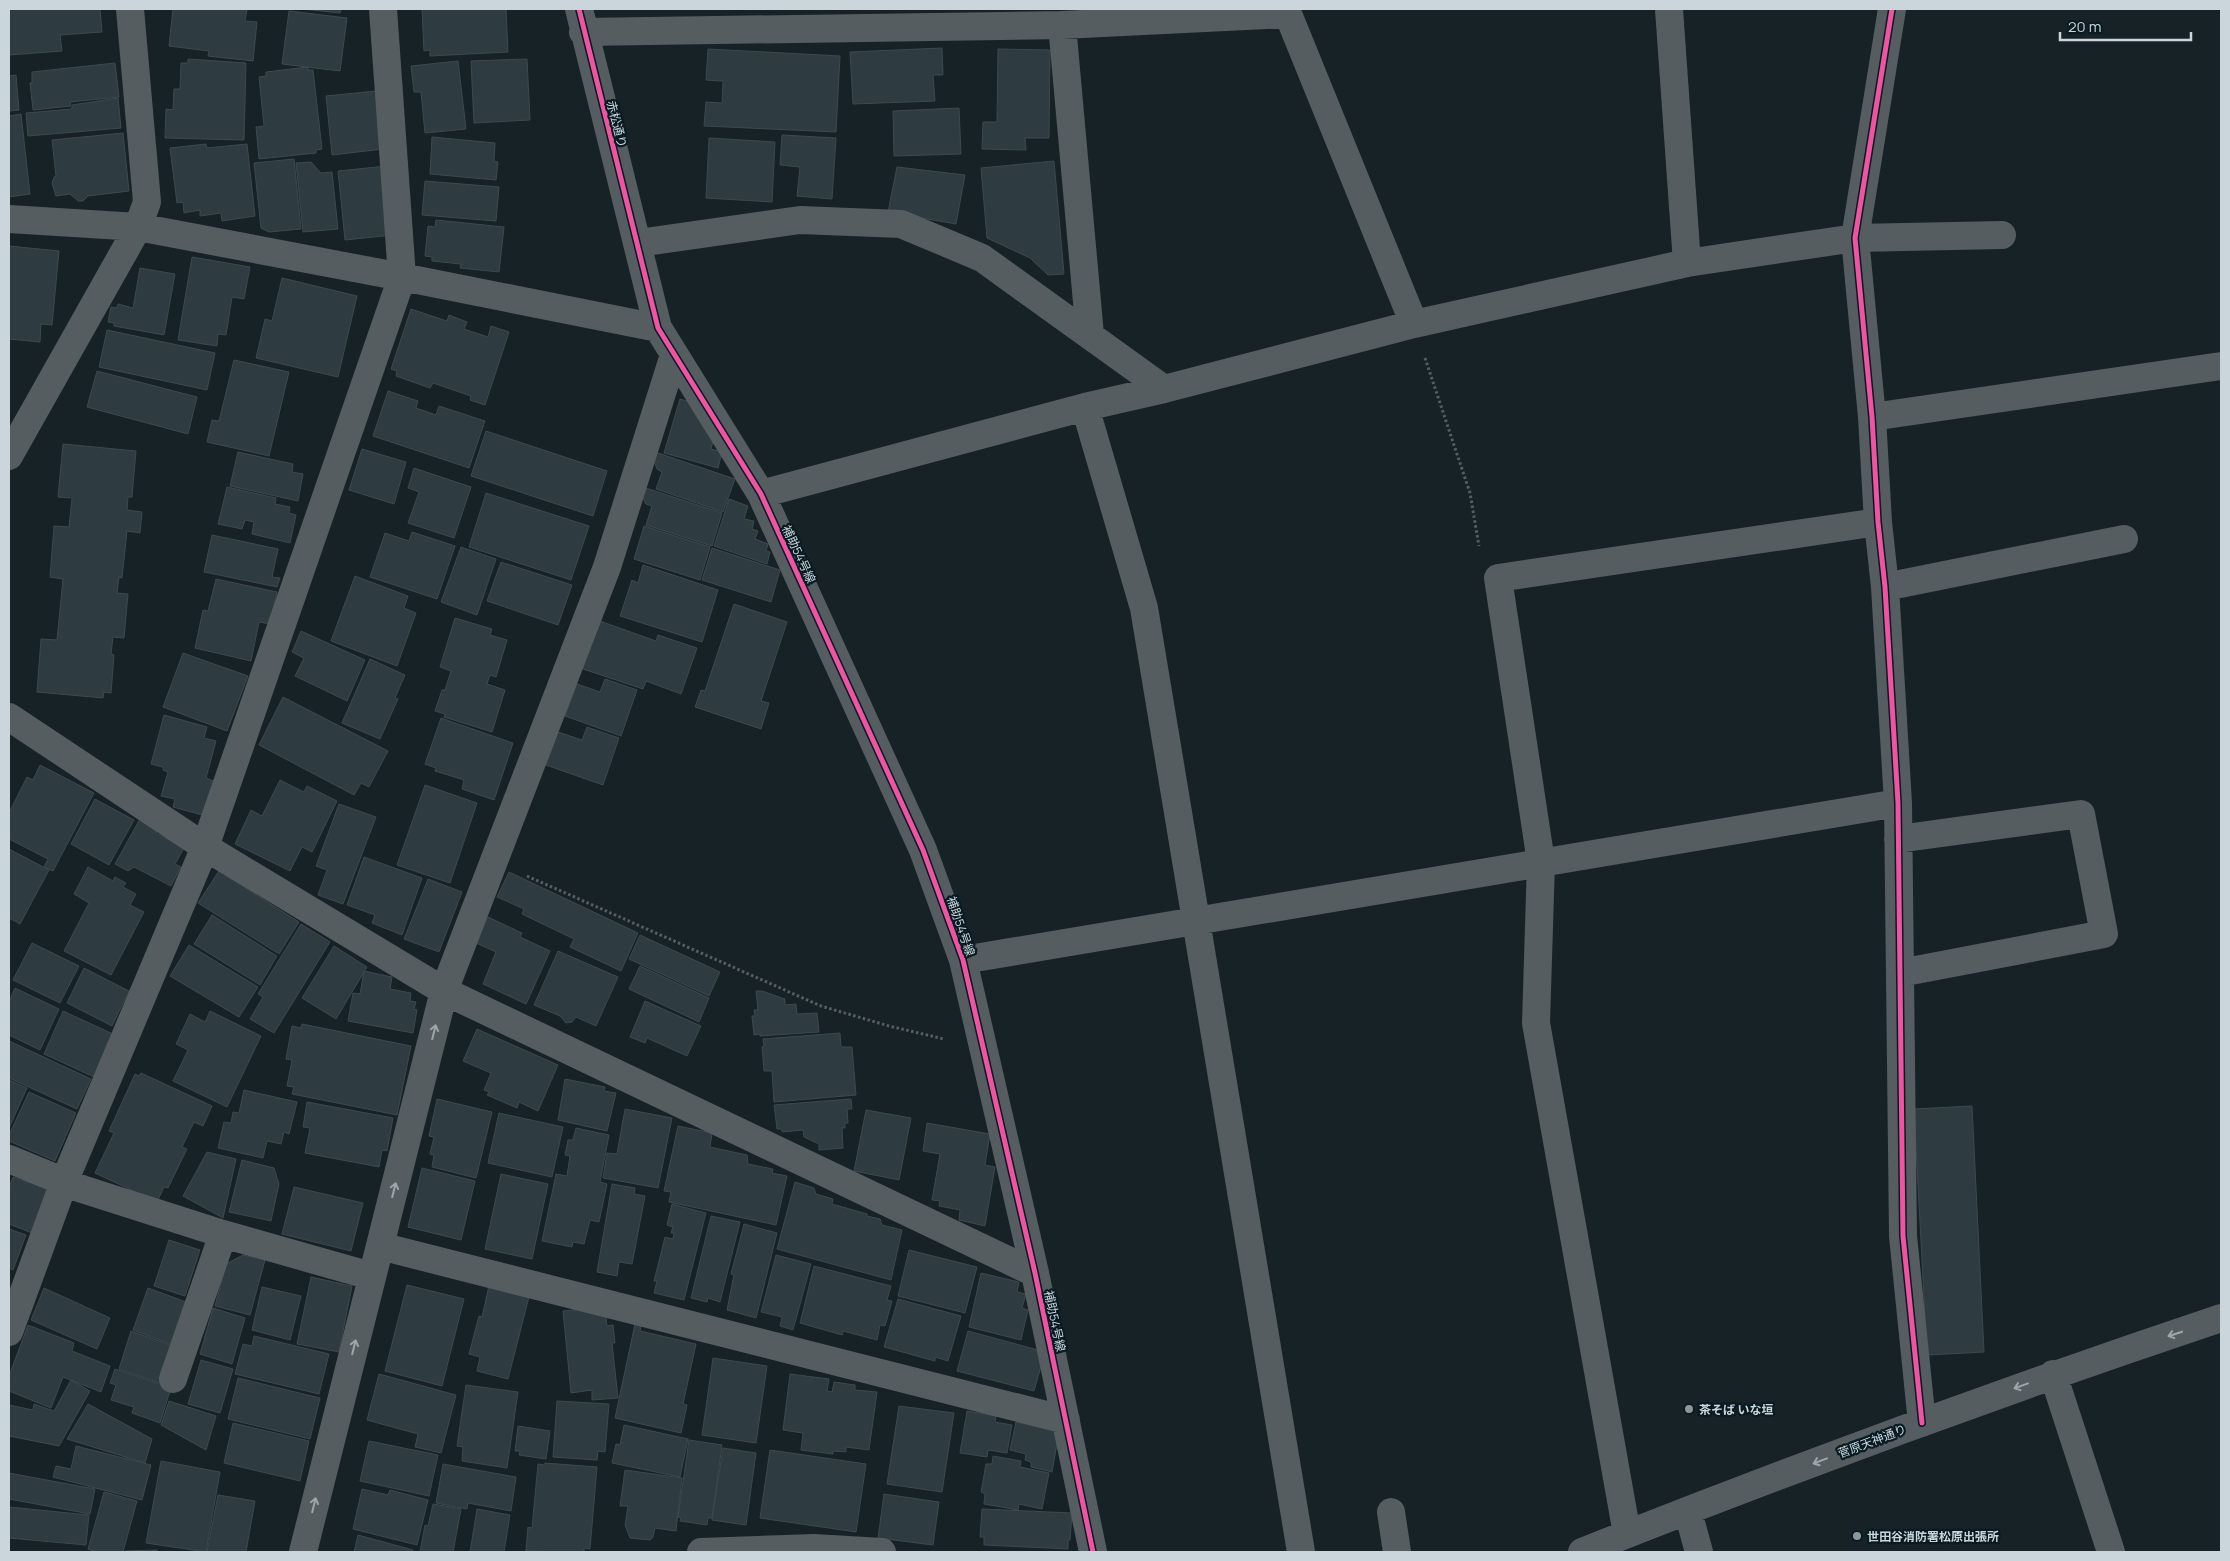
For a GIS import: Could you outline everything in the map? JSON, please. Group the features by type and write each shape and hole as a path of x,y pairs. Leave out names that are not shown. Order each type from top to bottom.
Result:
{"street":[{"path":"9,456 138,227 146,202 130,9"},
{"path":"9,1332 64,1182 205,847 402,277 383,9"},
{"path":"1669,9 1686,263"},
{"path":"1892,9 1855,238 1872,418 1878,522 1885,587 1898,803 1903,1236 1922,1422"},
{"path":"581,20 1062,25 1287,11 1414,324"},
{"name":"赤松通り","path":"581,20 658,328"},
{"path":"1062,25 1090,335"},
{"path":"9,219 138,227 658,328"},
{"path":"638,243 800,220 901,224 982,258 1164,389"},
{"path":"761,494 1085,407 1164,389 1414,324 1686,263 1855,238 2002,235"},
{"name":"補助54号線","path":"658,328 761,494 923,850 963,960 1035,1273 1093,1552"},
{"path":"303,1552 444,991 607,567 674,355"},
{"path":"1872,418 2221,366"},
{"path":"1085,407 1144,608 1198,920 1301,1552"},
{"path":"1627,1534 1536,1023 1541,862 1498,578 1878,522"},
{"path":"1885,587 2124,539"},
{"path":"9,717 205,847 444,991 1035,1273"},
{"path":"963,960 1898,803"},
{"path":"1898,839 2081,814 2104,934 1900,973"},
{"path":"9,1159 82,1190 223,1234 371,1276"},
{"path":"173,1379 223,1234"},
{"path":"380,1246 1066,1420"},
{"name":"菅原天神通り","path":"1582,1552 1922,1422 2054,1374 2221,1318"},
{"path":"2054,1374 2111,1552"},
{"path":"1390,1512 1397,1552"},
{"path":"1688,1512 1699,1552"},
{"path":"701,1552 814,1548 882,1552"}],"path":[{"path":"1414,324 1470,492 1484,577 1498,578"},
{"path":"494,862 821,1006 889,1026 983,1048"}],"building":[{"path":"9,9 100,9 102,32 60,35 62,51 9,55"},
{"path":"173,9 247,9 245,21 257,22 253,61 208,56 209,51 169,46"},
{"path":"303,9 341,9 340,13"},
{"path":"422,9 506,9 508,52 430,56 430,50 424,51"},
{"path":"289,11 347,18 340,71 282,64"},
{"path":"942,48 943,75 933,75 935,101 853,104 850,52"},
{"path":"708,49 840,56 836,132 704,126 706,102 722,103 723,81 706,80"},
{"path":"998,49 1050,50 1049,138 1025,138 1026,150 982,149 983,122 997,122"},
{"path":"188,59 246,63 244,140 165,138 166,109 173,110 174,89 180,89 181,63 188,63"},
{"path":"527,59 530,120 474,123 471,61"},
{"path":"458,61 466,129 425,133 421,92 414,92 411,66"},
{"path":"115,63 119,97 70,102 71,106 33,110 30,83 32,83 32,72"},
{"path":"308,67 308,70 313,70 322,149 316,150 316,153 259,159 256,127 264,126 259,77 266,76 266,72"},
{"path":"16,75 19,110 9,111 9,76"},
{"path":"376,91 383,149 332,155 326,96"},
{"path":"118,98 121,128 28,136 26,113 72,109 72,105"},
{"path":"959,108 961,154 894,156 893,111"},
{"path":"21,114 30,194 9,197 9,116"},
{"path":"123,133 129,191 88,196 83,201 78,201 70,194 56,196 52,183 56,176 52,140"},
{"path":"782,135 836,138 832,199 797,196 800,167 780,165"},
{"path":"432,137 495,143 494,161 498,162 496,180 430,174"},
{"path":"709,138 775,142 772,202 706,198"},
{"path":"206,144 207,148 247,144 255,216 222,221 221,213 200,216 200,210 184,213 183,202 177,203 170,148"},
{"path":"294,159 301,229 269,232 261,228 254,163"},
{"path":"1054,161 1064,274 1048,275 1030,258 987,238 981,168"},
{"path":"311,162 321,173 332,172 338,229 303,232 296,163"},
{"path":"386,166 393,235 345,240 338,171"},
{"path":"897,167 965,175 956,224 888,212"},
{"path":"425,181 499,187 496,221 422,215"},
{"path":"436,220 504,227 499,272 460,268 461,264 432,261 432,257 425,256 428,226 435,227"},
{"path":"9,246 59,251 52,325 41,324 40,342 9,339"},
{"path":"192,257 250,267 244,299 232,297 226,335 218,334 217,346 178,340"},
{"path":"140,268 175,274 164,335 114,326 114,323 108,322 111,307 117,308 118,304 133,308"},
{"path":"282,278 357,296 338,377 256,358 265,319 272,321"},
{"path":"411,309 447,321 449,315 467,322 464,329 488,337 491,326 509,332 485,405 470,400 471,396 433,383 430,388 396,376 397,371 391,369"},
{"path":"107,330 215,353 207,390 99,367"},
{"path":"234,360 289,372 269,456 207,442 212,420 219,421"},
{"path":"97,371 197,397 188,434 87,407"},
{"path":"388,391 418,401 416,408 436,415 439,406 485,421 469,468 373,436"},
{"path":"680,399 700,405 715,434 711,449 722,452 718,468 664,453"},
{"path":"486,431 607,471 593,516 471,476"},
{"path":"63,444 136,451 132,497 128,497 127,510 142,512 140,533 127,531 122,578 119,577 117,593 128,594 124,638 113,637 111,654 114,655 111,693 104,692 103,698 37,692 41,639 57,640 63,579 50,577 54,526 69,527 72,498 58,497"},
{"path":"362,449 406,462 394,504 349,490"},
{"path":"238,452 293,464 292,472 303,474 298,501 230,486"},
{"path":"655,452 735,479 723,512 656,489 662,472 657,469 653,458"},
{"path":"414,468 471,487 454,538 408,523 419,492 408,488"},
{"path":"227,487 276,498 275,504 290,507 289,513 296,515 290,543 252,534 254,522 245,520 242,529 218,524"},
{"path":"643,487 722,513 712,546 646,525 652,506 646,504 641,494"},
{"path":"486,493 589,526 571,580 469,547"},
{"path":"729,499 748,506 744,519 754,521 752,529 758,531 755,539 768,544 766,551 770,552 767,564 714,546"},
{"path":"644,526 710,547 700,580 634,559"},
{"path":"412,532 455,546 437,599 370,577 385,533 409,541"},
{"path":"212,535 278,549 272,577 280,578 277,587 204,572"},
{"path":"461,547 496,559 477,615 441,602"},
{"path":"712,548 780,570 771,602 702,580"},
{"path":"501,562 572,585 558,625 487,601"},
{"path":"643,565 718,590 702,642 620,616 632,580 638,583"},
{"path":"355,576 408,596 404,608 416,613 397,666 331,641"},
{"path":"216,579 277,592 270,624 259,622 251,661 195,648 203,610 208,611"},
{"path":"734,604 787,622 761,701 769,703 761,729 695,707 701,690 705,691"},
{"path":"455,618 492,629 490,635 507,640 496,677 490,675 487,684 505,690 492,732 444,717 445,714 435,711 451,671 440,667"},
{"path":"597,620 656,641 658,635 697,648 681,694 646,681 643,689 580,668"},
{"path":"301,631 365,660 347,701 295,676 304,658 292,652"},
{"path":"183,653 248,676 227,731 163,707"},
{"path":"370,659 405,675 395,698 398,699 380,739 342,723"},
{"path":"605,679 637,690 621,736 565,716 577,684 600,692"},
{"path":"283,697 388,751 369,787 361,783 354,795 259,745"},
{"path":"164,715 207,727 204,738 216,741 206,778 216,782 206,816 173,807 175,799 161,796 168,772 163,770 163,767 151,764"},
{"path":"441,718 513,743 494,800 462,789 464,780 435,771 436,768 425,764"},
{"path":"587,727 619,738 603,785 546,765 558,732 582,740"},
{"path":"40,765 94,793 53,871 44,867 48,859 9,839 9,813 27,777 33,780"},
{"path":"280,780 304,792 307,786 337,801 312,852 302,847 290,871 235,844 251,810 262,816"},
{"path":"425,785 477,803 450,883 397,865"},
{"path":"95,799 134,820 109,865 71,844"},
{"path":"339,804 376,817 343,904 318,895 327,870 316,866"},
{"path":"141,817 159,827 156,833 184,848 175,864 181,867 171,886 134,867 128,871 115,864"},
{"path":"9,849 49,870 20,924 9,918"},
{"path":"364,857 422,878 402,935 372,923 375,915 347,905"},
{"path":"88,867 113,881 115,877 126,883 123,887 136,894 130,905 144,912 111,975 64,951 89,903 74,894"},
{"path":"219,871 299,922 279,954 198,903"},
{"path":"509,872 638,933 621,971 570,947 574,939 522,914 524,909 497,897"},
{"path":"428,879 462,892 439,952 404,939"},
{"path":"212,915 277,956 260,985 194,944"},
{"path":"488,917 522,933 520,937 550,951 526,1004 483,984 496,952 476,943"},
{"path":"301,924 330,942 274,1033 250,1019 263,997 258,994"},
{"path":"640,935 720,972 709,996 629,959"},
{"path":"32,943 79,966 60,1003 13,980"},
{"path":"189,945 258,987 239,1017 170,976"},
{"path":"334,946 367,967 336,1019 302,998"},
{"path":"558,951 618,977 596,1026 576,1017 572,1022 566,1023 560,1016 534,1005"},
{"path":"640,966 709,998 699,1022 629,989"},
{"path":"84,968 129,991 112,1026 67,1003"},
{"path":"364,971 392,977 390,989 411,993 410,1001 416,1002 414,1009 417,1010 413,1033 348,1021 353,993 360,994"},
{"path":"15,988 59,1009 40,1050 9,1035 9,1002"},
{"path":"756,991 762,991 785,999 785,1005 796,1004 797,1014 817,1013 819,1032 754,1035 752,1016 755,1016 754,1010 758,1010"},
{"path":"645,1001 701,1026 687,1056 647,1038 645,1043 630,1037"},
{"path":"63,1011 113,1034 94,1077 44,1054"},
{"path":"210,1011 261,1036 227,1107 173,1081 188,1050 176,1044 190,1014 205,1022"},
{"path":"302,1024 411,1046 397,1115 292,1094 294,1087 287,1086 292,1060 286,1059 292,1026 301,1028"},
{"path":"477,1029 558,1065 538,1111 519,1102 517,1108 487,1095 489,1092 484,1090 491,1073 463,1061"},
{"path":"840,1033 841,1047 852,1047 856,1095 774,1102 772,1071 764,1071 763,1039"},
{"path":"9,1041 91,1079 77,1109 9,1078"},
{"path":"141,1073 212,1106 203,1126 194,1122 182,1147 187,1149 168,1188 164,1187 157,1202 95,1173 114,1133 109,1131 135,1074 139,1076"},
{"path":"565,1079 605,1087 604,1091 616,1093 607,1131 558,1120"},
{"path":"9,1080 27,1088 9,1128"},
{"path":"244,1090 297,1102 289,1134 284,1132 281,1144 267,1141 263,1158 218,1148 224,1122 231,1123 233,1112 239,1113"},
{"path":"29,1092 76,1113 55,1161 9,1141 9,1135"},
{"path":"437,1099 492,1112 476,1178 432,1167 434,1155 430,1154 434,1137 429,1136"},
{"path":"851,1099 852,1109 847,1109 848,1123 845,1123 845,1128 842,1128 843,1148 819,1150 819,1144 804,1137 803,1130 782,1132 782,1129 777,1129 774,1105"},
{"path":"307,1102 393,1118 387,1151 382,1150 379,1167 305,1153 310,1128 303,1127"},
{"path":"1972,1106 1984,1352 1927,1355 1914,1109"},
{"path":"625,1109 672,1118 658,1188 603,1178 607,1153 617,1154"},
{"path":"866,1110 911,1118 899,1180 854,1171"},
{"path":"499,1113 563,1127 552,1177 488,1163"},
{"path":"927,1123 990,1134 985,1165 995,1167 985,1226 959,1220 960,1210 939,1206 940,1201 932,1200 940,1154 923,1151"},
{"path":"678,1126 712,1133 710,1147 747,1155 748,1164 773,1169 772,1173 787,1176 776,1225 669,1202 671,1192 664,1191"},
{"path":"576,1128 609,1135 600,1182 607,1184 599,1222 590,1220 584,1244 573,1242 572,1247 542,1241 556,1174 567,1176 570,1156 565,1155 568,1140 573,1140"},
{"path":"207,1152 236,1159 223,1218 183,1196"},
{"path":"242,1160 274,1168 279,1184 271,1221 229,1212"},
{"path":"422,1168 475,1181 461,1240 408,1227"},
{"path":"501,1174 548,1184 532,1259 485,1249"},
{"path":"13,1177 48,1189 32,1233 9,1224 9,1188"},
{"path":"795,1182 814,1188 816,1194 833,1199 832,1204 867,1214 867,1216 880,1219 882,1225 902,1230 891,1280 777,1249"},
{"path":"612,1184 635,1188 634,1194 645,1196 632,1264 619,1262 617,1276 597,1272"},
{"path":"294,1187 363,1203 351,1251 282,1234"},
{"path":"672,1204 706,1213 684,1300 654,1293 657,1281 654,1281 665,1237 673,1239 674,1233 671,1233 673,1227 667,1225"},
{"path":"711,1216 740,1222 720,1302 708,1298 707,1302 691,1298"},
{"path":"744,1224 777,1233 756,1318 727,1310 734,1275 731,1274"},
{"path":"9,1229 26,1235 13,1270 9,1268"},
{"path":"169,1240 200,1250 185,1296 154,1286"},
{"path":"909,1250 977,1267 965,1313 898,1296"},
{"path":"243,1255 265,1260 250,1315 215,1306 226,1264"},
{"path":"776,1255 811,1264 793,1330 780,1326 782,1317 761,1312"},
{"path":"814,1266 891,1286 887,1300 892,1301 885,1326 880,1325 877,1340 843,1331 842,1335 800,1323"},
{"path":"981,1273 1019,1282 1017,1292 1026,1294 1022,1308 1028,1310 1021,1340 969,1327"},
{"path":"311,1277 352,1286 339,1352 297,1344"},
{"path":"407,1285 464,1299 442,1386 385,1371"},
{"path":"489,1286 529,1297 508,1379 477,1371 480,1357 469,1354 479,1316 482,1317"},
{"path":"262,1287 301,1296 290,1340 252,1330"},
{"path":"44,1288 110,1318 97,1349 31,1320"},
{"path":"148,1288 186,1302 171,1344 133,1330"},
{"path":"898,1299 961,1316 948,1361 935,1357 935,1361 884,1347"},
{"path":"605,1307 607,1326 613,1325 615,1343 612,1343 618,1398 592,1400 592,1390 571,1393 563,1311"},
{"path":"213,1308 245,1318 232,1364 200,1354"},
{"path":"635,1324 641,1325 640,1331 696,1344 683,1404 687,1405 681,1433 615,1418"},
{"path":"28,1325 74,1343 72,1351 110,1366 101,1392 63,1377 51,1408 9,1391 9,1376"},
{"path":"131,1331 173,1346 160,1383 119,1369"},
{"path":"968,1331 1038,1350 1042,1363 1034,1391 957,1371"},
{"path":"254,1336 329,1354 319,1394 235,1374 243,1344 252,1346"},
{"path":"713,1358 767,1366 756,1443 702,1435"},
{"path":"201,1360 233,1369 220,1413 188,1404"},
{"path":"115,1369 171,1388 160,1423 132,1413 134,1407 111,1400 116,1385 110,1383"},
{"path":"379,1374 456,1395 441,1453 415,1447 418,1434 367,1420"},
{"path":"790,1374 829,1379 827,1391 832,1392 834,1382 855,1385 855,1390 877,1392 869,1450 846,1447 846,1452 833,1451 833,1454 801,1450 803,1433 783,1430"},
{"path":"238,1378 320,1398 310,1439 228,1419"},
{"path":"71,1380 90,1391 59,1446 9,1436 9,1405 33,1410 34,1404 54,1411"},
{"path":"466,1385 518,1392 507,1468 462,1461 463,1447 457,1446"},
{"path":"169,1401 216,1416 206,1450 161,1425"},
{"path":"557,1401 609,1404 605,1452 598,1451 597,1460 553,1457"},
{"path":"88,1404 152,1439 145,1463 67,1439"},
{"path":"899,1406 954,1413 942,1492 887,1484"},
{"path":"967,1411 996,1416 995,1422 1012,1425 1007,1453 988,1450 987,1457 960,1453"},
{"path":"1016,1422 1059,1432 1052,1472 1031,1467 1031,1462 1025,1460 1026,1454 1010,1450"},
{"path":"233,1423 309,1441 300,1481 224,1463"},
{"path":"624,1425 688,1439 680,1477 612,1463 616,1444 620,1445"},
{"path":"518,1426 550,1431 546,1459 519,1455 520,1451 515,1451"},
{"path":"689,1440 722,1445 712,1518 708,1518 707,1525 680,1521 681,1518 678,1517"},
{"path":"369,1441 438,1455 429,1496 360,1481"},
{"path":"76,1446 151,1465 142,1500 53,1477 56,1466 71,1469"},
{"path":"723,1448 756,1453 746,1525 712,1520"},
{"path":"770,1450 866,1464 856,1532 760,1518"},
{"path":"993,1456 1021,1461 1020,1467 1049,1473 1042,1509 1019,1504 1018,1510 984,1504 985,1494 981,1492 986,1464 992,1464"},
{"path":"161,1461 220,1472 206,1552 146,1543"},
{"path":"545,1463 597,1467 590,1549 584,1548 584,1552 526,1551 528,1527 532,1528 538,1464 544,1465"},
{"path":"443,1464 516,1477 511,1511 468,1503 467,1509 436,1503"},
{"path":"625,1470 682,1478 676,1531 655,1528 653,1537 650,1540 630,1538 625,1525 628,1506 620,1506"},
{"path":"9,1473 95,1489 90,1514 9,1499"},
{"path":"362,1489 388,1495 390,1490 428,1500 417,1545 353,1529"},
{"path":"104,1492 137,1501 123,1552 97,1552 88,1549"},
{"path":"884,1494 939,1502 933,1545 878,1538"},
{"path":"218,1495 255,1501 246,1552 207,1552"},
{"path":"433,1504 461,1509 453,1552 420,1552 425,1525 428,1526"},
{"path":"9,1507 89,1515 86,1545 9,1538"},
{"path":"477,1509 510,1515 504,1552 470,1552"},
{"path":"982,1509 1072,1513 1068,1549 984,1545 984,1537 980,1537"},
{"path":"358,1535 413,1550 412,1552 354,1552"},
{"path":"157,1550 157,1552 125,1552 125,1551"}],"cycle path":[{"path":"579,9 658,328 761,494 923,850 963,960 1035,1273 1093,1552"},
{"path":"1892,9 1855,238 1872,417 1878,522 1885,587 1898,803 1903,1236 1922,1423"}],"place":[{"name":"茶そば いな垣","path":"1689,1409"},
{"name":"世田谷消防署松原出張所","path":"1857,1536"}]}
